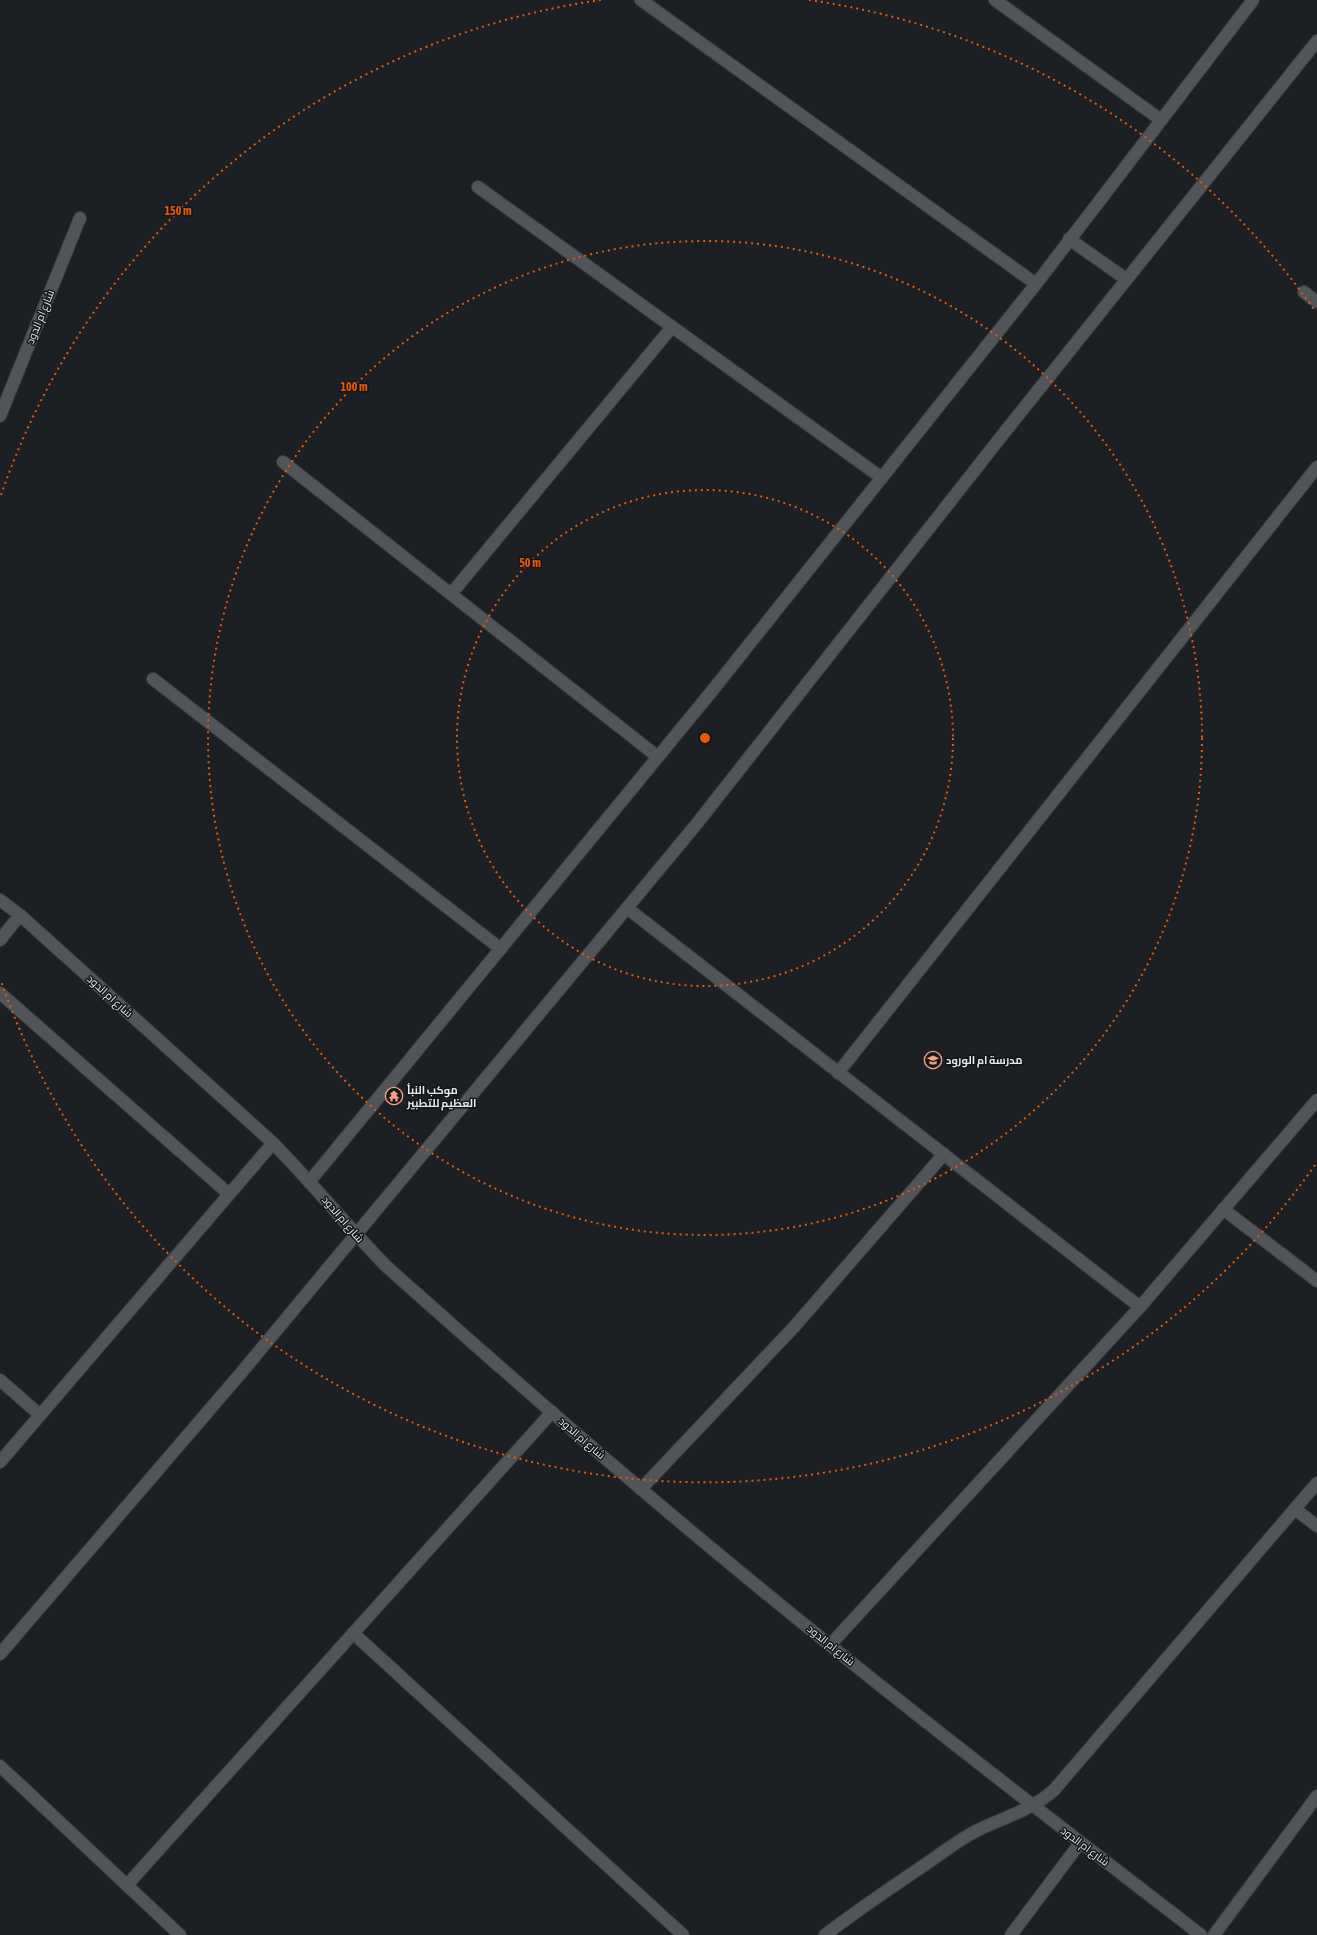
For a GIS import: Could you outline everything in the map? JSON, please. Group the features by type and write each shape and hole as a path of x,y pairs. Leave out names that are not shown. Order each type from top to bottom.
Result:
{"street":[{"path":"641,0 1036,284"},
{"path":"995,0 1161,120"},
{"path":"310,1181 658,757 882,478 1036,284 1253,0"},
{"path":"0,1654 241,1373 700,820 1126,279 1317,41"},
{"path":"478,187 882,478"},
{"name":"شارع ام الدود","path":"0,416 80,218"},
{"path":"1069,239 1126,279"},
{"path":"1304,292 1317,302"},
{"path":"451,594 672,327"},
{"path":"283,462 658,757"},
{"path":"838,1073 1317,467"},
{"path":"153,679 501,949"},
{"name":"شارع ام الدود","path":"0,900 20,915 273,1143 310,1181 356,1234 391,1270 641,1489 830,1645 1032,1806 1201,1935"},
{"path":"627,908 1140,1307"},
{"path":"0,940 20,915"},
{"path":"0,993 229,1194"},
{"path":"830,1645 1140,1307 1317,1100"},
{"path":"0,1462 273,1143"},
{"path":"641,1489 794,1327 944,1154"},
{"path":"1223,1209 1317,1281"},
{"path":"0,1380 40,1415"},
{"path":"127,1885 552,1412"},
{"path":"825,1935 874,1898 946,1849 976,1831 1043,1800 1066,1776 1317,1483"},
{"path":"1295,1509 1317,1526"},
{"path":"353,1633 682,1935"},
{"path":"0,1766 180,1935"},
{"path":"1214,1935 1317,1796"},
{"path":"1011,1935 1080,1842"}],"place":[{"name":"مدرسة ام الورود","path":"933,1060"},
{"name":"موكب النبأ العظيم للتطبير","path":"394,1096"}]}
